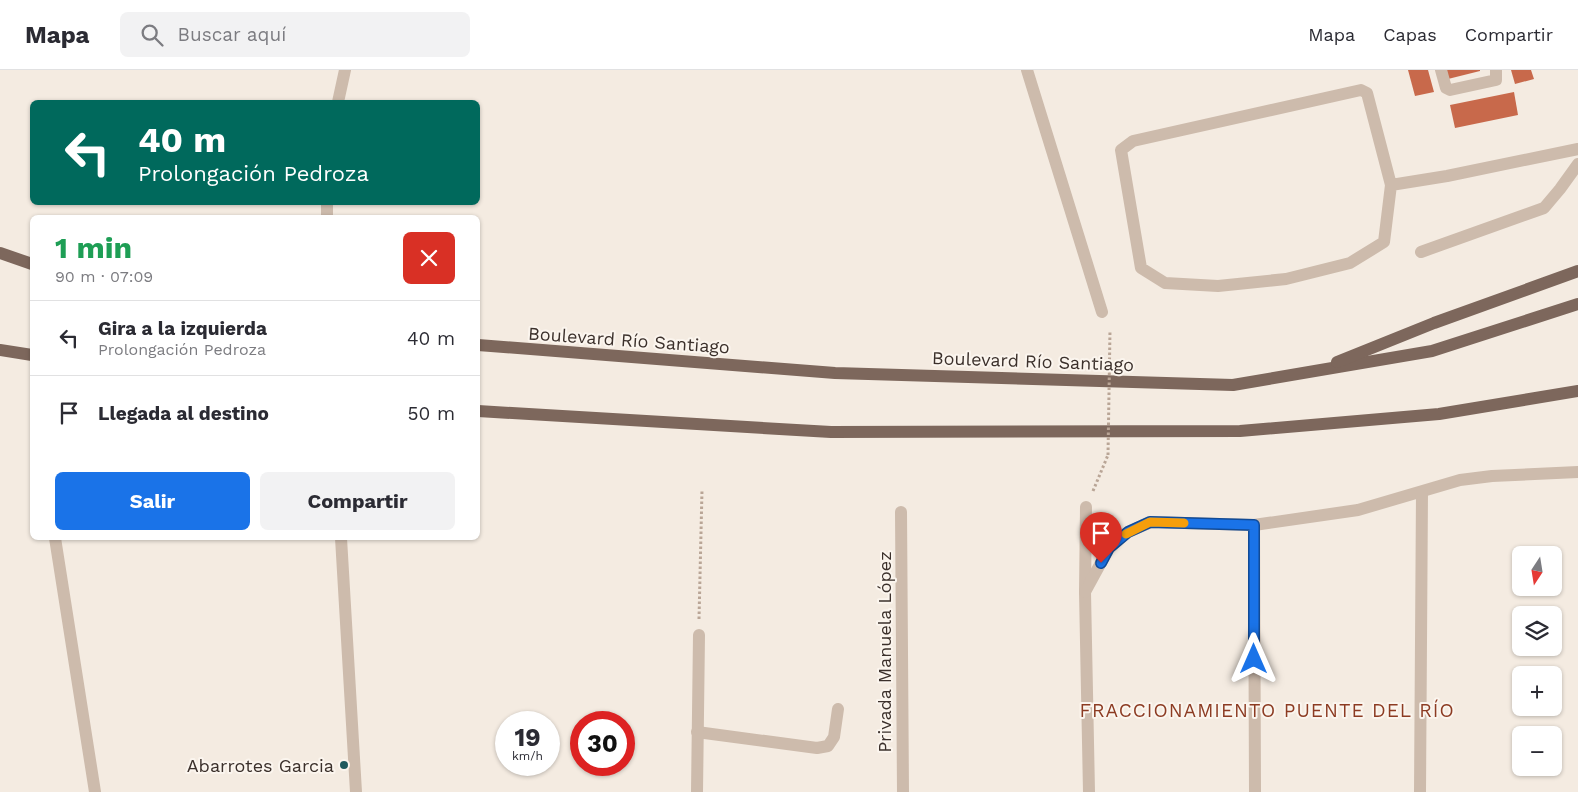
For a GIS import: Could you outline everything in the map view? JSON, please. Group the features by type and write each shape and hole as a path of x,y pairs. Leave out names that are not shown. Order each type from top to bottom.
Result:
{"main road":[{"path":"0,252 30,263"},
{"path":"1315,371 1434,323 1578,271"},
{"name":"Boulevard Río Santiago","path":"480,345 825,372 1233,385 1432,351 1578,304"},
{"path":"0,350 30,355"},
{"path":"480,411 831,432 1240,431 1439,414 1578,390"}],"street":[{"path":"338,100 345,70"},
{"path":"1027,70 1102,312"},
{"path":"1442,70 1446,88 1450,90 1496,80 1496,70"},
{"path":"1361,90 1368,93 1391,185 1384,242 1350,262 1286,279 1218,286 1165,282 1141,268 1120,150 1133,141 1361,90"},
{"path":"1391,185 1447,176 1578,149"},
{"path":"1421,252 1544,208 1578,164"},
{"path":"1085,592 1109,548 1128,532 1150,522 1254,525 1358,510 1460,480 1492,476 1578,472"},
{"path":"1420,792 1422,492"},
{"path":"1086,508 1085,592 1089,792"},
{"name":"Privada Manuela López","path":"901,512 903,792"},
{"path":"1254,525 1255,792"},
{"path":"55,540 95,792"},
{"path":"341,540 356,792"},
{"path":"697,792 699,635"},
{"path":"697,732 818,748 828,746 834,737 838,709"}],"path":[{"path":"1086,508 1108,455 1110,330"},
{"path":"699,635 702,490"}],"building":[{"path":"1408,70 1428,70 1434,92 1415,96"},
{"path":"1446,70 1480,70 1480,71 1448,79"},
{"path":"1511,70 1531,70 1534,79 1515,84"},
{"path":"1514,92 1518,115 1455,128 1450,105"}],"slow traffic":[{"path":"1126,534 1150,522 1184,523"}],"place":[{"name":"Abarrotes Garcia","path":"344,765"}],"district":[{"name":"FRACCIONAMIENTO PUENTE DEL RÍO","path":"1267,710"}],"route":[{"path":"1101,563 1109,548 1128,532 1150,522 1254,525 1254,659"}]}
